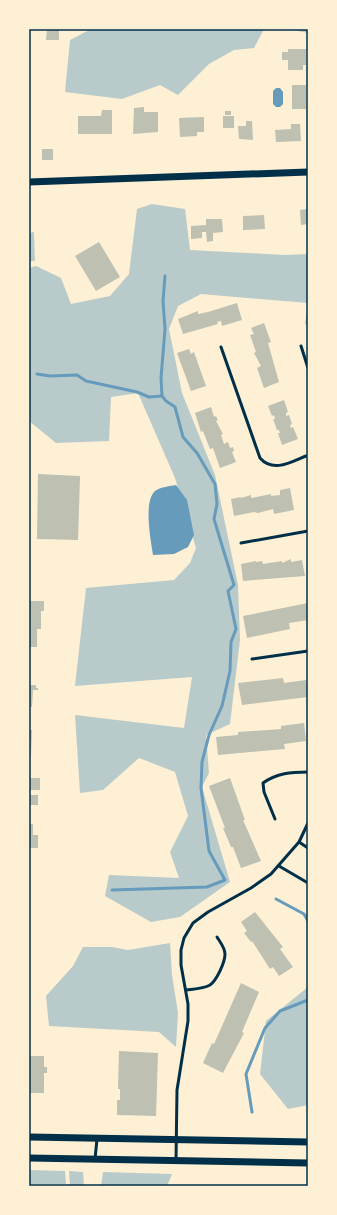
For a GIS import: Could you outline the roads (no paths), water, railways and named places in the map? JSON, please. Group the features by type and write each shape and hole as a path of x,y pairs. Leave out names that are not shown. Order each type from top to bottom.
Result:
{"street":[{"path":"29,182 308,172"},
{"path":"29,1136 308,1142"},
{"path":"29,1158 308,1163"}],"lane":[{"path":"301,346 308,368"},
{"path":"221,347 260,458 266,464 273,466 307,456"},
{"path":"241,543 308,531"},
{"path":"252,659 308,651"},
{"path":"275,819 264,792 263,783 272,776 293,772 308,772"},
{"path":"176,1161 177,1090 188,1021 186,990 181,966 181,950 184,938 193,923 208,912 251,888 279,866 299,842 308,823"},
{"path":"299,842 308,848"},
{"path":"279,866 308,883"},
{"path":"186,990 205,987 212,984 226,955 217,937"},
{"path":"95,1159 97,1138"}],"water":[{"path":"276,88 280,88 283,92 283,104 280,107 276,107 273,104 273,91"},
{"path":"176,485 187,500 194,535 188,547 174,554 153,555 149,522 149,504 151,496 157,490"}],"waterway":[{"path":"112,890 207,887 225,880 209,851 201,788 202,762 209,735 222,706 230,671 231,642 236,629 228,591 234,585 214,519 217,504 215,484 197,453 183,437 175,407 166,401 162,396 161,378 165,329 163,301 165,276"},
{"path":"37,374 50,376 77,375 86,381 137,392 149,397 162,396"},
{"path":"276,899 304,914 308,921"},
{"path":"252,1112 246,1074 265,1028 280,1011 308,1000"}]}
